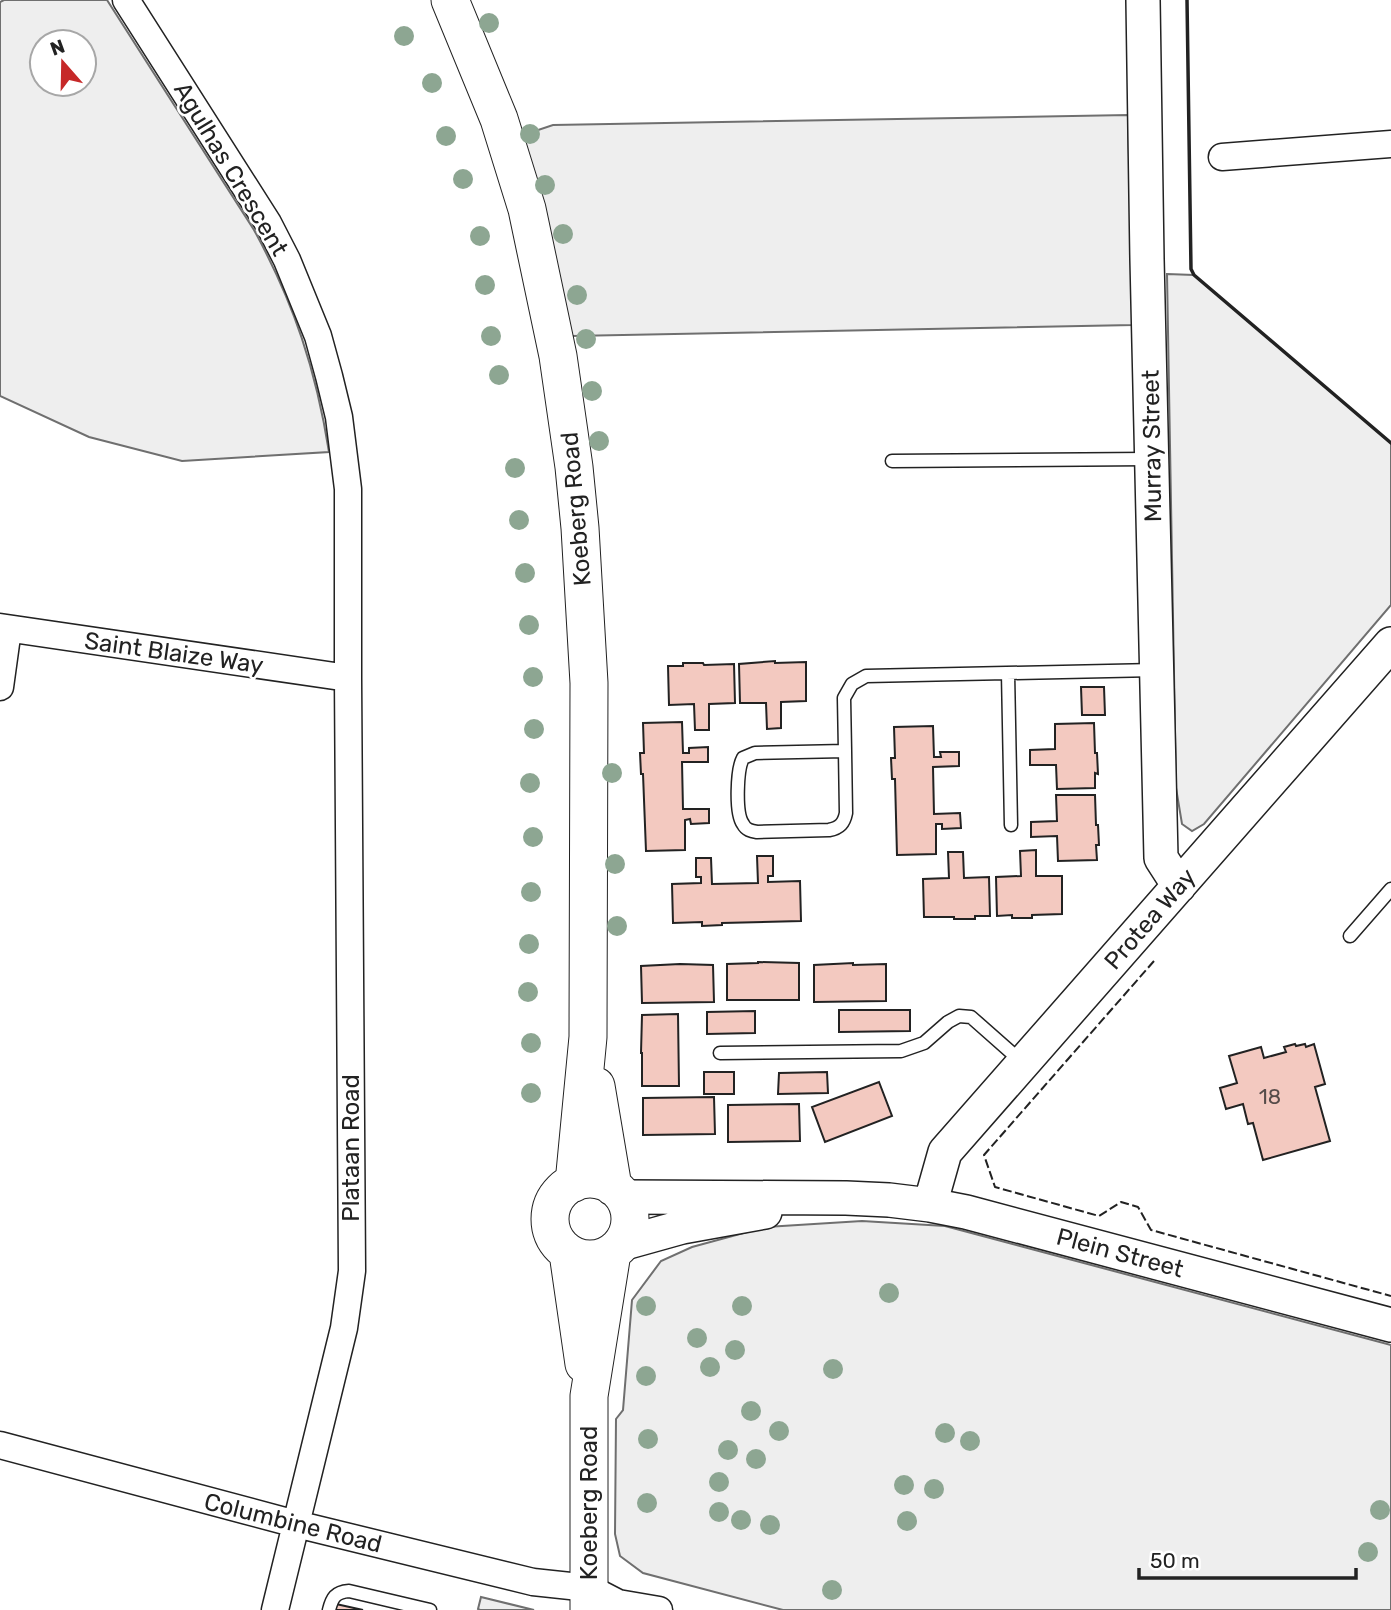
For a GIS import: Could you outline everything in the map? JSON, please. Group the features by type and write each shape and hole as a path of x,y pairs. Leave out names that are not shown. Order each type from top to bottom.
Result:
{"main road":[{"name":"Koeberg Road","path":"450,0 499,119 527,209 558,356 574,467 589,683 588,1037 574,1182"},
{"name":"Koeberg Road","path":"588,1037 618,1192"},
{"path":"594,1179 618,1192 629,1209 627,1234 617,1249 600,1259 586,1260 568,1253 555,1240 550,1228 549,1216 555,1198 574,1182 594,1179"},
{"name":"Koeberg Road","path":"589,1396 617,1249"},
{"name":"Koeberg Road","path":"568,1253 589,1396 589,1599"}],"street":[{"name":"Agulhas Crescent","path":"126,0 268,223 293,273 318,337 339,417 348,489 348,678"},
{"name":"Murray Street","path":"1143,0 1161,859 1179,886"},
{"path":"1222,158 1391,144"},
{"name":"Saint Blaize Way","path":"4,628 348,678"},
{"path":"0,687 4,628"},
{"name":"Protea Way","path":"930,1205 945,1152 1391,645"},
{"name":"Plataan Road","path":"275,1610 344,1328 352,1271 348,678"},
{"name":"Plein Street","path":"618,1192 846,1198 930,1205 1391,1325"},
{"name":"Plein Street","path":"617,1249 682,1227 846,1198"},
{"name":"Columbine Road","path":"0,1446 296,1524 533,1582 589,1599 659,1610"}],"lane":[{"path":"892,461 1152,459"},
{"path":"845,751 755,753 743,758 738,771 738,782 739,815 744,827 757,832 829,830 841,825 846,813 845,751 844,698 852,684 859,679 874,676 1157,670"},
{"path":"1008,673 1011,825"},
{"path":"1350,936 1391,889"},
{"path":"720,1054 901,1051 924,1043 959,1016 971,1017 1023,1063"},
{"path":"329,1610 331,1599 335,1595 349,1591 430,1610"}],"shaded area":[{"path":"107,0 254,230 268,257 302,338 329,452 182,461 89,437 0,396 0,2"},
{"path":"1128,115 1133,325 572,336 522,144 526,134 553,125"},
{"path":"1167,274 1194,275 1391,443 1391,605 1204,824 1192,831 1182,824 1176,788"},
{"path":"862,1221 945,1226 1391,1345 1391,1610 783,1610 643,1573 620,1556 615,1534 616,1419 623,1410 632,1300 661,1261 692,1247 766,1227"},
{"path":"481,1597 534,1610 480,1610"}],"building":[{"path":"806,662 806,701 781,702 781,728 767,729 766,703 740,703 739,664"},
{"path":"683,663 734,664 735,703 709,704 709,730 695,730 694,704 669,705 668,666 683,666"},
{"path":"1081,687 1104,687 1105,715 1082,715"},
{"path":"682,722 683,753 689,753 689,748 708,747 708,762 682,762 683,809 709,809 709,823 691,824 690,819 685,820 685,850 646,851 640,753 644,753 643,723"},
{"path":"1094,723 1098,774 1095,773 1095,788 1057,789 1056,765 1030,765 1030,750 1055,749 1055,724"},
{"path":"933,726 934,757 941,757 940,752 959,752 959,766 933,767 934,814 960,813 961,828 942,829 942,824 936,824 936,854 897,855 895,779 892,779 891,758 895,758 894,727"},
{"path":"1056,795 1095,795 1099,845 1096,845 1097,860 1058,861 1057,836 1031,837 1031,822 1057,821"},
{"path":"1036,850 1036,876 1062,876 1062,914 1032,915 1032,918 997,916 996,877 1021,876 1020,851"},
{"path":"948,852 963,852 964,878 989,877 990,916 975,916 975,919 924,917 923,879 949,878"},
{"path":"757,856 773,856 773,876 768,876 768,882 800,881 801,921 702,926 702,922 673,923 672,884 701,883 701,877 696,877 696,858 711,858 712,884 758,883"},
{"path":"799,963 799,1000 727,1000 727,964"},
{"path":"886,964 886,1001 814,1002 814,965"},
{"path":"713,965 714,1002 642,1003 641,966"},
{"path":"839,1010 910,1010 910,1031 839,1032"},
{"path":"755,1011 755,1033 707,1034 707,1012"},
{"path":"678,1014 679,1086 642,1086 642,1015"},
{"path":"1305,1044 1306,1047 1314,1044 1325,1084 1315,1087 1330,1141 1263,1160 1253,1123 1248,1124 1243,1104 1226,1109 1220,1088 1237,1083 1229,1056 1261,1047 1264,1058 1286,1052 1284,1047"},
{"path":"704,1072 734,1072 734,1094 704,1094"},
{"path":"827,1072 828,1093 778,1094 779,1073"},
{"path":"879,1082 892,1116 825,1142 812,1107"},
{"path":"714,1097 715,1134 643,1135 643,1098"},
{"path":"799,1104 800,1141 728,1142 728,1105"},
{"path":"336,1604 363,1610 335,1610"}],"fence":[{"path":"1154,961 984,1155 995,1187 1099,1216 1121,1202 1138,1207 1151,1230 1391,1296"}],"wall":[{"path":"1187,0 1191,269 1194,275 1391,443"}]}
